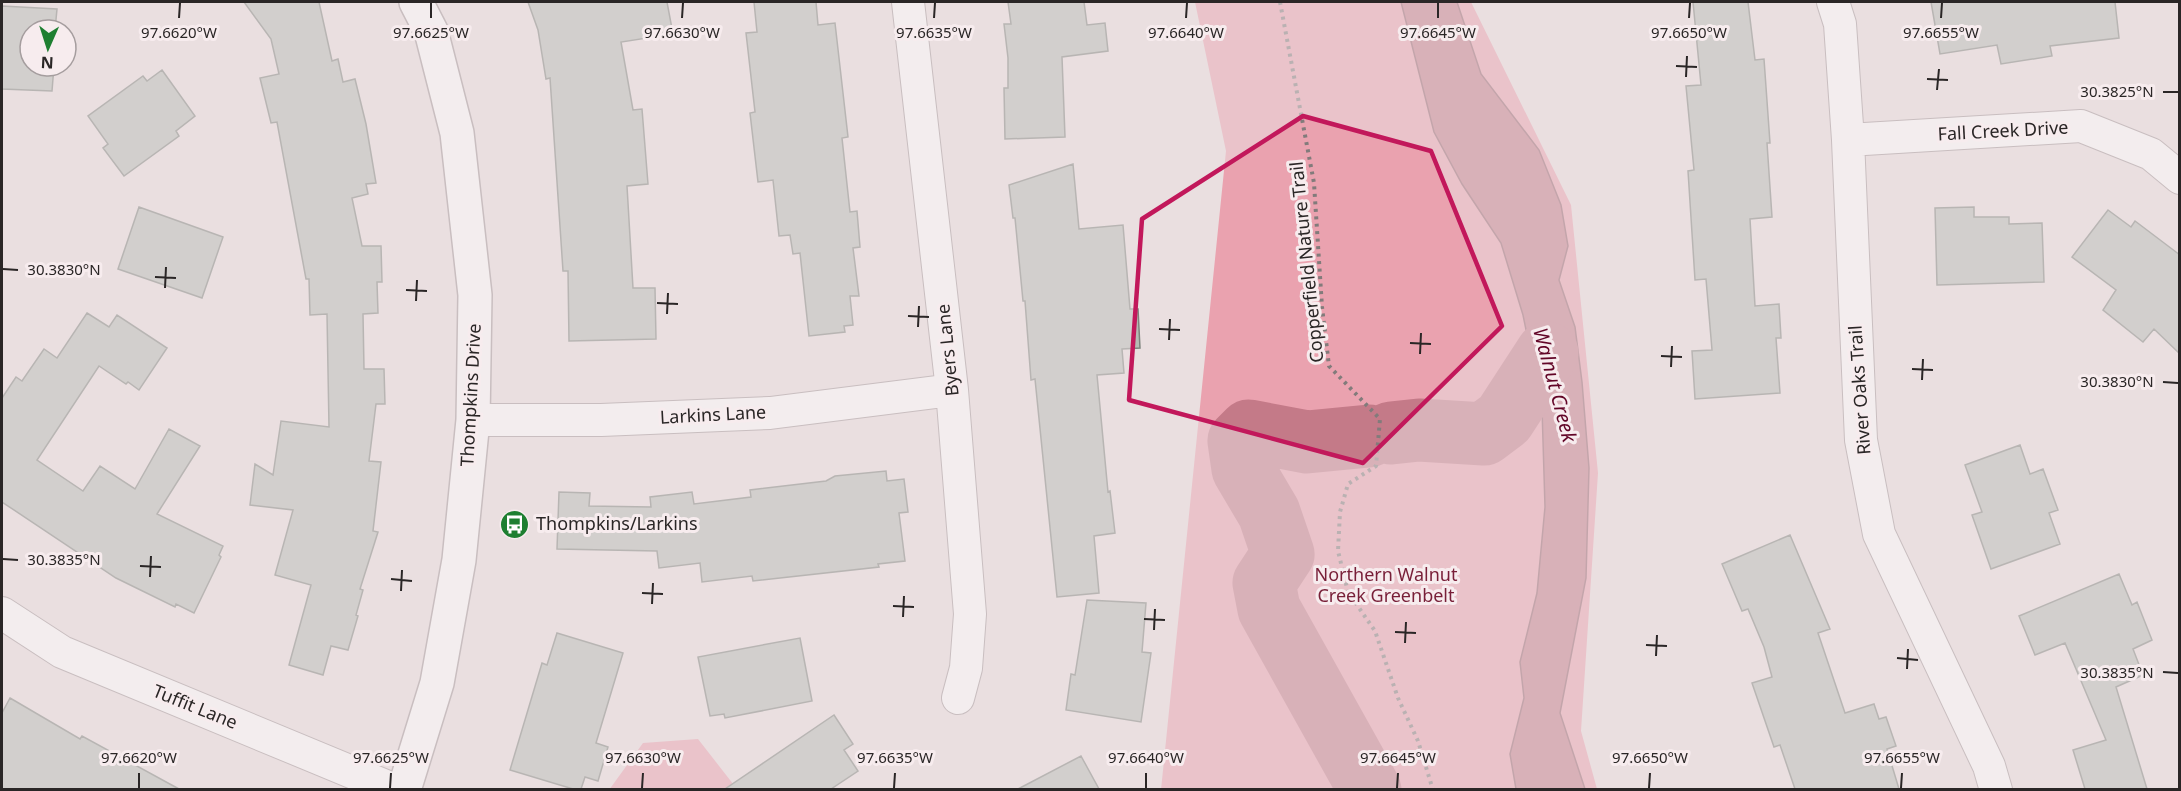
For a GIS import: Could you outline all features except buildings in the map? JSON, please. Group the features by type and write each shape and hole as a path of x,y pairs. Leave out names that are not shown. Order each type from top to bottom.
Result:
{"street":[{"name":"Thompkins Drive","path":"404,789 437,683 459,560 473,420 475,295 457,133 431,31 416,2"},
{"name":"Byers Lane","path":"908,2 952,390 970,614 966,668 958,698"},
{"name":"River Oaks Trail","path":"1833,2 1840,24 1848,140 1861,441 1879,534 1989,766 1996,789"},
{"name":"Fall Creek Drive","path":"1848,140 2081,126 2151,154 2180,177"},
{"name":"Larkins Lane","path":"473,420 601,420 770,413 952,390"},
{"name":"Tuffit Lane","path":"2,613 62,652 395,789"}],"path":[{"name":"Copperfield Nature Trail","path":"1280,2 1314,183 1322,307 1329,366 1380,419 1376,466 1348,484 1340,513 1338,551 1348,592 1375,630 1398,699 1418,741 1432,789"}],"highlighted area":[{"path":"1303,116 1431,151 1502,326 1363,463 1129,400 1142,219"}],"green space":[{"name":"Northern Walnut Creek Greenbelt","path":"1195,2 1471,2 1571,205 1598,473 1581,731 1597,789 1161,790 1226,151"},
{"path":"698,739 737,789 609,790 643,743"}],"water":[{"name":"Walnut Creek","path":"1401,2 1457,2 1481,74 1539,150 1561,205 1568,246 1559,280 1575,327 1589,468 1586,578 1560,713 1585,789 1516,789 1510,754 1524,698 1520,662 1537,593 1545,507 1542,408 1523,315 1501,243 1462,184 1434,132"}],"waterway":[{"name":"Walnut Creek","path":"1391,433 1419,430 1484,434 1504,419 1547,353"},
{"path":"1369,436 1307,442 1249,431 1239,441 1243,469 1269,513 1283,554 1264,583 1269,609 1370,790"}],"place":[{"name":"Thompkins/Larkins","path":"515,524"}]}
